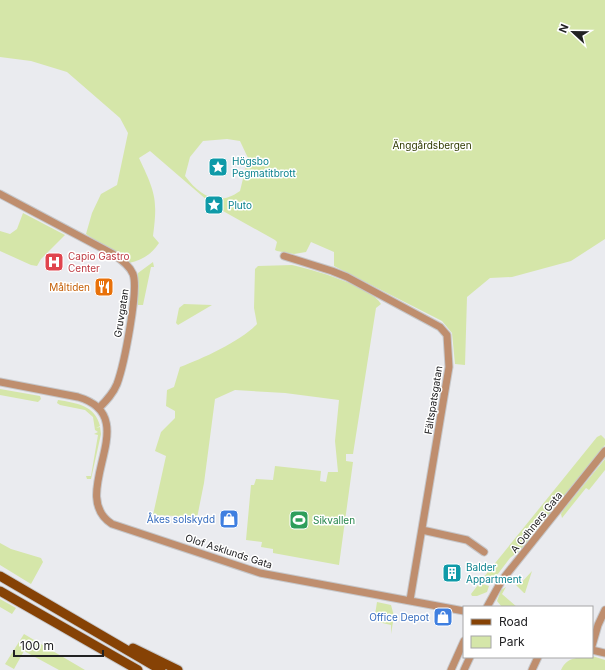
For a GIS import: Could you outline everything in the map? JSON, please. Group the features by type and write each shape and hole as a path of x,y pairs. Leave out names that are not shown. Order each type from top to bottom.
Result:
{"main road":[{"path":"0,576 161,670"},
{"path":"0,591 125,670"},
{"path":"38,598 178,670"},
{"path":"36,613 138,670"}],"street":[{"name":"Gruvgatan","path":"0,194 113,254 127,265 132,273 135,286 134,302 118,383 112,395 99,408"},
{"name":"Fältspatsgatan","path":"284,256 347,277 440,327 447,335 449,367 410,600"},
{"path":"0,382 78,398 89,401 99,408"},
{"name":"Olof Asklunds Gata","path":"99,408 104,415 107,428 107,441 98,486 98,503 104,517 112,524 260,574 463,611"},
{"name":"A Odhners Gata","path":"488,606 502,580 605,451"},
{"path":"422,530 467,540 484,552"},
{"path":"593,642 598,625 605,610"},
{"path":"451,670 463,643"},
{"path":"593,650 605,653"},
{"path":"464,670 470,658"},
{"path":"532,670 538,658"}],"green space":[{"name":"Änggårdsbergen","path":"0,0 605,0 605,239 571,261 512,277 490,278 467,297 465,365 455,364 452,333 442,321 334,266 334,252 311,242 306,252 294,254 275,250 277,242 275,240 223,211 221,202 211,198 208,201 150,151 139,158 149,179 154,196 155,213 153,236 159,243 153,251 138,260 129,263 86,234 92,213 101,194 117,185 128,133 120,118 67,72 31,61 0,57","holes":["227,139 240,141 248,158 240,191 232,196 217,199 203,194 185,176 190,157 203,141"]},
{"path":"23,213 65,235 41,259 37,266 31,265 0,251 0,231 10,234 17,229"},
{"path":"153,262 154,267 151,267 143,305 138,305 138,273"},
{"path":"292,265 313,270 354,285 366,291 381,304 376,308 353,454 346,454 346,461 353,462 339,565 273,553 273,549 261,547 262,542 246,540 251,485 254,485 256,479 273,480 275,466 321,471 320,481 326,482 328,472 338,472 335,441 339,400 285,393 235,390 215,399 204,483 196,523 176,516 153,515 166,456 155,451 161,432 175,418 175,411 166,406 167,390 174,387 180,367 231,343 257,324 254,308 255,269 258,266"},
{"path":"184,304 212,305 178,325 176,323 179,308"},
{"path":"0,389 40,396 41,399 38,402 0,395"},
{"path":"58,400 78,404 89,409 94,414 100,426 96,428 100,427 101,434 91,479 87,479 86,476 91,476 98,435 94,434 98,432 95,430 93,417 85,410 60,405 57,403"},
{"path":"601,435 605,439 605,445 520,550 510,558 491,583 483,584 489,586 487,592 477,596 472,596 471,594 478,585 482,584 479,583 597,437"},
{"path":"605,459 605,470 589,490 586,488 562,518 561,514 564,509"},
{"path":"0,543 11,549 41,558 43,562 31,584 0,565"},
{"path":"532,571 524,593 516,585 521,583"},
{"path":"506,587 502,594 516,606 501,606 497,601 501,590"},
{"path":"0,599 16,608 12,614 0,607"},
{"path":"377,602 391,605 394,616 391,634 391,625 374,621"},
{"path":"24,634 85,670 59,670 24,651 14,669 5,664"},
{"path":"593,656 605,660 605,670 561,670 570,660 574,658 593,658"}],"place":[{"name":"Högsbo Pegmatitbrott","path":"218,167"},
{"name":"Pluto","path":"214,205"},
{"name":"Capio Gastro Center","path":"54,262"},
{"name":"Måltiden","path":"104,287"},
{"name":"Åkes solskydd","path":"229,519"},
{"name":"Sikvallen","path":"299,520"},
{"name":"Balder Appartment","path":"452,573"},
{"name":"Office Depot","path":"443,617"}]}
